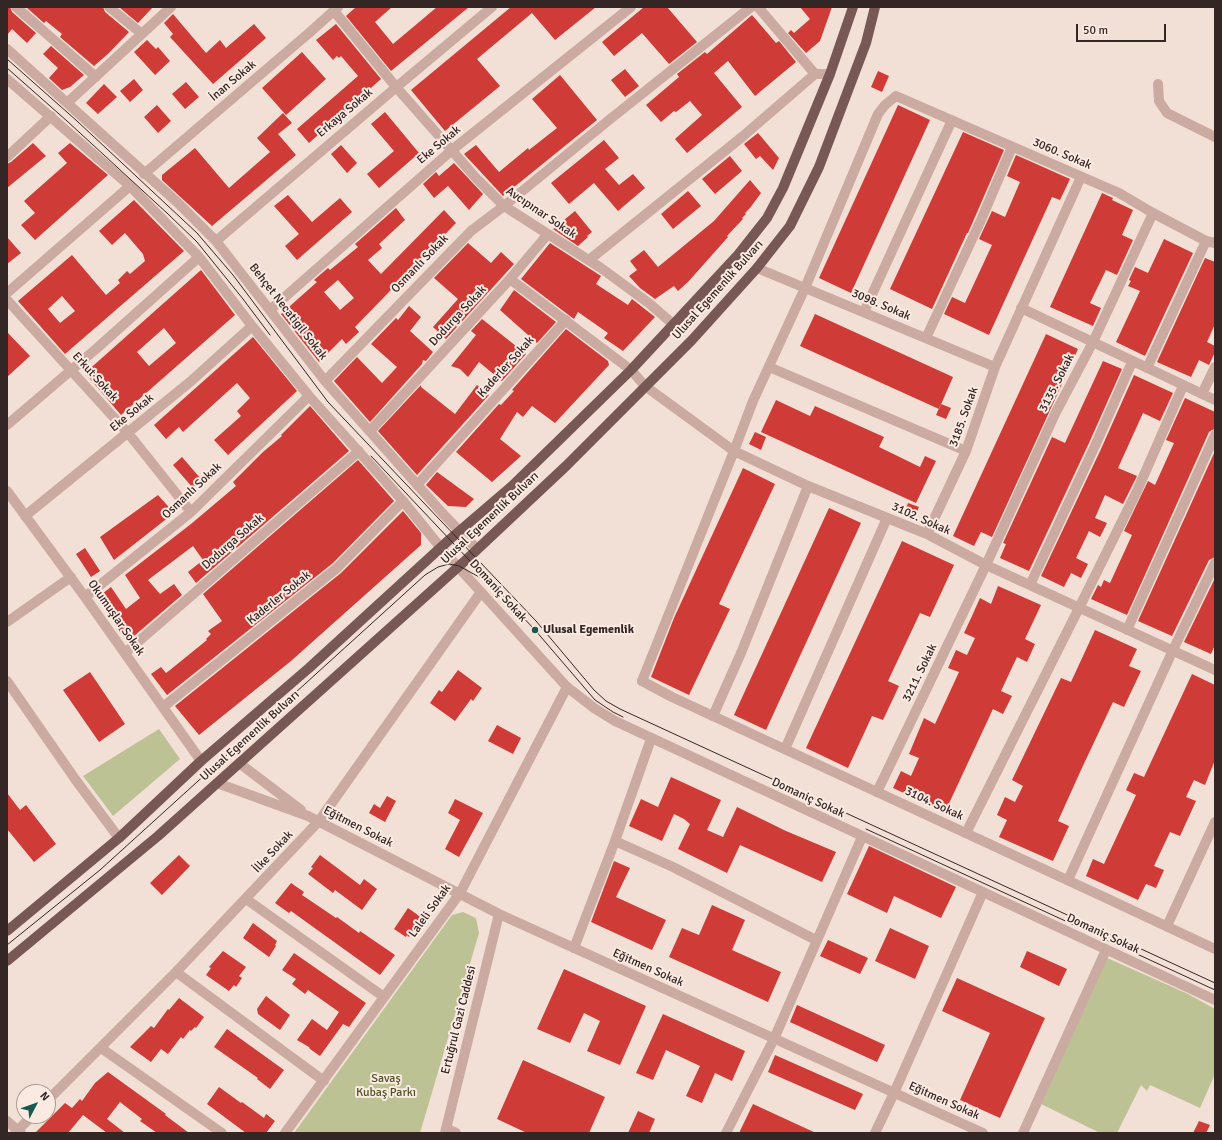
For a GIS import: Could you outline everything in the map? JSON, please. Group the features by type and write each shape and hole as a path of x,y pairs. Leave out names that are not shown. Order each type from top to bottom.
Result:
{"main road":[{"name":"Ulusal Egemenlik Bulvarı","path":"7,931 119,838 201,761 309,668 441,548 512,486 631,370 674,325 737,256 767,218 783,188 830,74 853,7"},
{"name":"Ulusal Egemenlik Bulvarı","path":"7,961 158,836 459,566 566,466 692,340 757,268 790,226 819,167 866,43 876,7"}],"street":[{"path":"16,7 96,77"},
{"path":"109,7 142,34"},
{"path":"67,103 171,7"},
{"name":"Erkaya Sokak","path":"216,241 492,7"},
{"name":"Eke Sokak","path":"270,310 452,150 631,7"},
{"name":"Osmanlı Sokak","path":"325,380 471,231 752,7"},
{"path":"758,7 815,74"},
{"name":"Avcıpınar Sokak","path":"336,9 396,87 476,178 504,206 589,260 650,304 674,325"},
{"name":"İnan Sokak","path":"144,174 336,9"},
{"name":"Behçet Necatigil Sokak","path":"7,49 144,174 177,202 216,241 325,380 417,485 477,549"},
{"path":"589,260 742,137 815,74 830,74"},
{"name":"Domaniç Sokak","path":"7,79 130,186 199,257 252,326 309,396 403,501 441,548 459,566 567,688 615,721 651,739 1215,1000"},
{"path":"1158,84 1159,101 1167,113 1215,137"},
{"name":"3060. Sokak","path":"805,288 878,114 885,105 896,96 1119,193 1153,213 1210,242"},
{"path":"7,156 51,116"},
{"path":"864,312 952,120"},
{"path":"926,338 981,220 1012,147"},
{"name":"3185. Sokak","path":"927,534 966,451 995,367 1081,177"},
{"path":"7,293 130,186"},
{"name":"3135. Sokak","path":"986,565 1055,414 1093,342 1153,213"},
{"name":"Dodurga Sokak","path":"370,431 510,279 548,234"},
{"path":"1147,368 1210,242"},
{"path":"7,425 199,257"},
{"name":"3098. Sokak","path":"757,268 995,367"},
{"name":"3102. Sokak","path":"510,279 631,370 645,386 734,452 808,486 927,534 986,565 1215,669"},
{"path":"734,452 753,401 805,288"},
{"name":"Erkut Sokak","path":"7,300 128,433 191,512"},
{"path":"1021,308 1132,362 1215,400"},
{"name":"Kaderler Sokak","path":"417,485 566,320"},
{"name":"Eke Sokak","path":"25,516 190,382 252,326"},
{"path":"1030,585 1095,446 1132,362"},
{"path":"769,367 966,451"},
{"path":"1202,394 1215,367"},
{"path":"966,833 1136,491 1183,386"},
{"name":"Osmanlı Sokak","path":"86,596 191,512 309,396"},
{"path":"1127,630 1215,435"},
{"name":"Dodurga Sokak","path":"125,653 359,451"},
{"name":"3104. Sokak","path":"734,452 642,682 1215,949"},
{"path":"713,716 741,653 808,486"},
{"name":"Okumuşlar Sokak","path":"7,491 86,596 201,761"},
{"name":"Kaderler Sokak","path":"163,707 337,568 403,501"},
{"path":"785,749 887,518"},
{"path":"1068,880 1173,650 1215,563"},
{"name":"3211. Sokak","path":"877,792 986,565"},
{"path":"7,622 71,577"},
{"name":"İlke Sokak","path":"56,1092 176,972 319,821 482,592"},
{"path":"7,681 74,779 119,838"},
{"name":"Laleli Sokak","path":"285,1133 460,893 567,688"},
{"path":"574,948 615,841 651,739"},
{"name":"Eğitmen Sokak","path":"240,763 308,816"},
{"name":"Eğitmen Sokak","path":"217,783 319,821 499,914 983,1133"},
{"path":"1168,926 1215,822"},
{"path":"726,1133 774,1039 862,837"},
{"path":"615,841 673,867 816,940"},
{"path":"875,1133 983,892"},
{"path":"246,899 384,997"},
{"name":"Ertuğrul Gazi Caddesi","path":"445,1131 499,914"},
{"path":"1023,1133 1106,950"},
{"path":"176,972 324,1081"},
{"path":"101,1048 222,1133"},
{"path":"7,1121 18,1132 25,1124"},
{"path":"445,1131 456,1133"}],"green space":[{"path":"159,729 180,759 113,816 83,776"},
{"name":"Savaş Kubaş Parkı","path":"463,912 476,918 479,933 420,1133 294,1133 452,915"},
{"path":"1105,957 1188,994 1215,1009 1215,1074 1200,1108 1150,1085 1147,1091 1141,1085 1117,1133 1100,1133 1039,1103"}],"building":[{"path":"7,7 10,7 12,12 36,33 27,43 12,29 7,35"},
{"path":"26,7 103,7 105,12 129,32 94,66 60,37 62,34 46,21 44,23"},
{"path":"119,7 153,7 138,23"},
{"path":"356,7 392,7 375,22 393,44 437,7 469,7 391,71 346,16"},
{"path":"511,7 596,7 555,40 532,13 477,59 500,86 445,131 411,90"},
{"path":"644,7 667,7 697,42 669,64 642,33 614,56 602,42"},
{"path":"800,7 832,7 820,41 806,53 788,33 791,30 794,33 810,19"},
{"path":"173,14 206,53 220,40 226,48 254,24 266,38 213,84 170,37 173,34 164,23"},
{"path":"752,15 776,43 779,41 796,62 755,96 728,61 714,73 742,107 687,153 675,139 702,115 690,101 676,112 674,111 661,122 646,105 679,77 677,74 705,52 707,54"},
{"path":"336,24 381,79 309,143 297,129 358,76 341,56 339,58 337,56 333,60 316,40"},
{"path":"147,40 156,49 158,47 170,61 155,75 134,52"},
{"path":"51,46 84,75 70,87 62,90 49,78 58,68 43,54"},
{"path":"302,52 326,79 286,115 262,88"},
{"path":"625,69 639,86 625,97 611,80"},
{"path":"878,71 889,76 882,92 871,87"},
{"path":"560,75 597,120 503,196 464,154 476,145 499,172 528,148 529,150 557,128 532,99"},
{"path":"134,79 143,90 130,102 120,91"},
{"path":"186,82 199,97 185,109 172,94"},
{"path":"104,84 117,97 98,114 86,103"},
{"path":"157,105 171,121 158,133 144,117"},
{"path":"898,105 930,120 851,293 819,278"},
{"path":"385,112 419,153 379,188 367,174 394,151 371,124"},
{"path":"283,113 292,123 278,134 296,155 212,226 162,180 162,175 195,148 229,188 270,152 257,138"},
{"path":"963,132 1004,150 968,233 932,309 890,289"},
{"path":"758,133 779,158 773,170 760,156 756,159 744,144"},
{"path":"604,140 619,158 605,169 619,185 633,174 645,188 618,211 594,183 569,204 551,183"},
{"path":"33,143 46,156 7,188 7,164"},
{"path":"70,143 108,175 35,240 21,225 35,213 24,201 67,163 58,153"},
{"path":"341,145 357,163 347,173 331,154"},
{"path":"1016,155 1070,179 1060,200 1052,197 989,335 944,314 952,297 965,303 992,245 979,239 992,211 1005,217 1020,182 1007,176"},
{"path":"730,156 742,171 715,194 702,179"},
{"path":"454,163 483,194 469,210 448,186 434,198 423,184 436,172 439,176"},
{"path":"750,180 761,193 745,213 746,214 742,218 743,219 727,236 728,237 688,282 678,291 674,286 655,299 640,288 629,276 637,270 630,261 644,250 658,267 714,221"},
{"path":"688,191 701,206 673,229 661,214"},
{"path":"1102,193 1113,198 1112,200 1133,210 1122,235 1133,240 1117,275 1106,270 1090,303 1101,308 1093,326 1050,307"},
{"path":"288,195 312,222 340,198 352,212 297,260 285,246 299,234 274,206"},
{"path":"134,200 184,251 65,354 18,301 72,255 106,295 120,283 118,280 127,271 130,274 145,261 143,254 125,233 112,245 99,231","holes":["62,296 75,311 60,323 48,309"]},
{"path":"396,208 405,220 379,244 382,248 368,260 381,274 444,210 456,223 355,327 359,332 346,344 342,339 319,362 281,314 317,282 314,280 328,268 330,270 358,247 355,244","holes":["338,280 354,298 340,310 324,292"]},
{"path":"575,211 592,232 578,246 553,229"},
{"path":"7,237 21,253 7,264"},
{"path":"1164,239 1193,253 1145,356 1116,342 1140,291 1128,286 1135,267 1148,273"},
{"path":"468,243 491,263 501,252 514,264 446,339 433,327 458,299 434,278"},
{"path":"550,243 601,276 596,284 628,305 632,299 655,317 623,351 604,338 608,333 578,312 574,319 521,279"},
{"path":"1205,258 1215,262 1215,324 1207,342 1215,346 1215,352 1209,365 1199,360 1191,377 1157,362"},
{"path":"201,270 235,315 121,415 85,373","holes":["164,328 176,343 149,366 137,352"]},
{"path":"514,290 556,322 537,343 500,310"},
{"path":"409,306 421,317 410,331 433,352 426,361 423,360 422,364 370,422 334,381 357,357 382,383 397,367 371,344 396,318 398,320"},
{"path":"815,314 953,377 939,409 800,346"},
{"path":"482,319 526,354 502,381 479,362 468,377 460,369 451,366 476,335 471,331"},
{"path":"566,329 608,361 609,365 555,423 532,406 523,417 517,412 500,439 521,456 492,482 456,452 499,404 501,405 514,391 512,390"},
{"path":"7,332 30,356 7,377"},
{"path":"1046,334 1078,349 992,537 981,532 974,546 953,536"},
{"path":"253,337 297,391 228,455 214,440 241,416 237,411 250,398 237,383 183,432 179,427 166,439 154,425"},
{"path":"1103,361 1122,369 1029,571 1000,558 1006,544 1003,543 1052,437 1065,443"},
{"path":"1134,375 1173,393 1160,421 1143,413 1118,468 1137,476 1123,504 1105,495 1095,518 1107,523 1100,537 1089,531 1076,558 1088,564 1081,578 1071,573 1064,587 1041,576"},
{"path":"421,385 421,387 455,414 477,385 489,395 417,475 378,431"},
{"path":"1185,398 1215,412 1215,429 1209,432 1127,615 1091,599 1098,585 1101,587 1104,580 1110,583 1132,535 1124,531 1148,481 1155,485 1174,443 1166,440"},
{"path":"776,400 810,416 815,406 884,437 879,447 920,467 925,456 936,461 916,503 761,432"},
{"path":"941,404 951,408 946,419 936,415"},
{"path":"310,406 349,451 196,583 188,572 203,560 193,546 148,580 160,594 174,584 182,595 127,642 98,597 111,587 126,609 140,598 125,575 191,524 236,486 233,482 263,452 282,436 281,435"},
{"path":"755,432 766,437 761,450 749,444"},
{"path":"1215,451 1215,557 1209,560 1172,636 1138,621"},
{"path":"182,457 201,479 193,488 173,465"},
{"path":"358,460 394,501 333,563 167,695 151,674 161,667 166,673 207,640 206,639 211,634 208,631 222,621 203,594"},
{"path":"743,468 775,484 719,604 730,609 689,695 651,677 674,618"},
{"path":"437,472 474,499 466,507 448,506 426,485"},
{"path":"158,495 174,513 114,560 100,537"},
{"path":"908,503 919,507 914,518 904,514"},
{"path":"829,508 861,523 766,730 734,715"},
{"path":"403,511 421,533 421,545 291,661 199,735 175,706 341,573"},
{"path":"902,541 954,565 930,617 920,613 888,681 899,686 883,720 872,716 848,768 806,748"},
{"path":"85,548 100,571 91,577 76,554"},
{"path":"1215,578 1215,645 1211,654 1184,642"},
{"path":"998,586 1041,605 1025,639 1035,644 1027,662 1017,657 1001,691 1012,696 1003,714 993,709 945,812 893,788 901,771 911,776 919,758 909,754 924,718 935,724 959,672 948,668 956,650 967,655 975,638 964,633 980,598 991,604"},
{"path":"1095,630 1137,649 1129,666 1141,671 1124,707 1113,702 1081,770 1058,821 1069,826 1053,861 999,837 1007,820 997,815 1005,797 1015,802 1023,786 1012,780 1061,678 1071,682"},
{"path":"458,670 482,688 473,701 471,699 455,721 430,703 439,690 442,692"},
{"path":"90,672 125,724 99,742 63,690"},
{"path":"1192,674 1215,685 1215,760 1205,785 1194,780 1186,797 1196,801 1180,836 1170,832 1154,866 1164,870 1156,888 1146,884 1138,900 1086,876 1093,859 1104,864 1136,795 1126,790 1134,773 1144,777"},
{"path":"497,725 521,738 513,754 488,741"},
{"path":"671,777 721,800 707,830 723,837 737,807 786,831 836,852 822,882 740,845 727,873 678,849 690,824 674,814 662,841 629,826 641,799 658,807"},
{"path":"7,793 20,810 26,805 56,844 34,862 7,829"},
{"path":"387,796 396,801 385,822 369,813 374,804 380,808"},
{"path":"455,799 483,813 459,857 445,849 460,820 448,813"},
{"path":"869,846 956,887 941,918 894,896 887,913 847,894"},
{"path":"179,855 190,866 162,895 150,883"},
{"path":"320,855 360,885 364,879 377,889 362,910 335,890 333,893 308,874 313,868 311,867"},
{"path":"614,861 630,868 616,897 666,920 652,950 591,922"},
{"path":"291,883 304,892 302,895 395,955 380,975 291,911 289,913 275,903"},
{"path":"712,905 745,920 732,950 781,972 768,1002 669,957 682,928 699,935"},
{"path":"408,908 422,918 409,937 407,935 406,937 394,929"},
{"path":"253,923 277,941 276,946 269,957 243,938"},
{"path":"890,928 929,946 915,979 875,961"},
{"path":"828,940 868,958 860,974 820,956"},
{"path":"223,951 246,967 239,976 242,978 236,987 234,985 229,991 206,975 211,968 209,967"},
{"path":"1027,951 1067,969 1059,986 1020,967"},
{"path":"294,953 366,1003 349,1027 343,1024 320,1056 297,1040 312,1019 327,1030 339,1012 308,990 305,994 292,984 296,979 282,970"},
{"path":"564,969 646,1006 620,1065 587,1051 600,1021 584,1013 570,1043 537,1029"},
{"path":"957,978 1045,1018 1000,1118 960,1100 990,1033 942,1011"},
{"path":"266,996 290,1015 280,1030 258,1014 257,1009"},
{"path":"179,998 204,1017 196,1028 195,1027 191,1031 190,1030 183,1039 181,1037 168,1054 161,1049 151,1062 130,1047 151,1026 154,1028 168,1009 169,1010"},
{"path":"797,1005 885,1045 877,1062 790,1022"},
{"path":"663,1014 745,1051 732,1081 715,1073 702,1103 686,1096 700,1066 666,1050 653,1080 636,1073"},
{"path":"227,1029 284,1070 270,1089 257,1079 258,1078 214,1047"},
{"path":"775,1055 863,1094 855,1110 768,1072"},
{"path":"523,1060 605,1097 589,1133 527,1133 497,1119"},
{"path":"108,1072 166,1114 165,1115 189,1133 157,1133 140,1121 142,1119 120,1102 107,1119 125,1133 107,1133 83,1115 68,1133 35,1133 44,1124 56,1124 56,1112 65,1103 72,1108 80,1099 82,1101 95,1083"},
{"path":"219,1087 264,1118 266,1114 275,1121 266,1133 246,1133 207,1104"},
{"path":"753,1104 792,1122 816,1133 739,1133"},
{"path":"638,1111 655,1119 649,1133 628,1133"},
{"path":"1199,1121 1210,1125 1206,1133 1193,1133"}],"tram line":[{"path":"7,59 77,121 197,233 233,275 328,402 536,621 594,690 606,701 620,709 1215,983"},
{"path":"7,68 67,121 197,242 270,335"},
{"path":"371,456 535,630 595,700 623,717"},
{"path":"7,945 100,870 425,575 438,567 449,564 459,566 481,578"},
{"path":"866,829 1215,990"}],"place":[{"name":"Ulusal Egemenlik","path":"535,630"}]}
